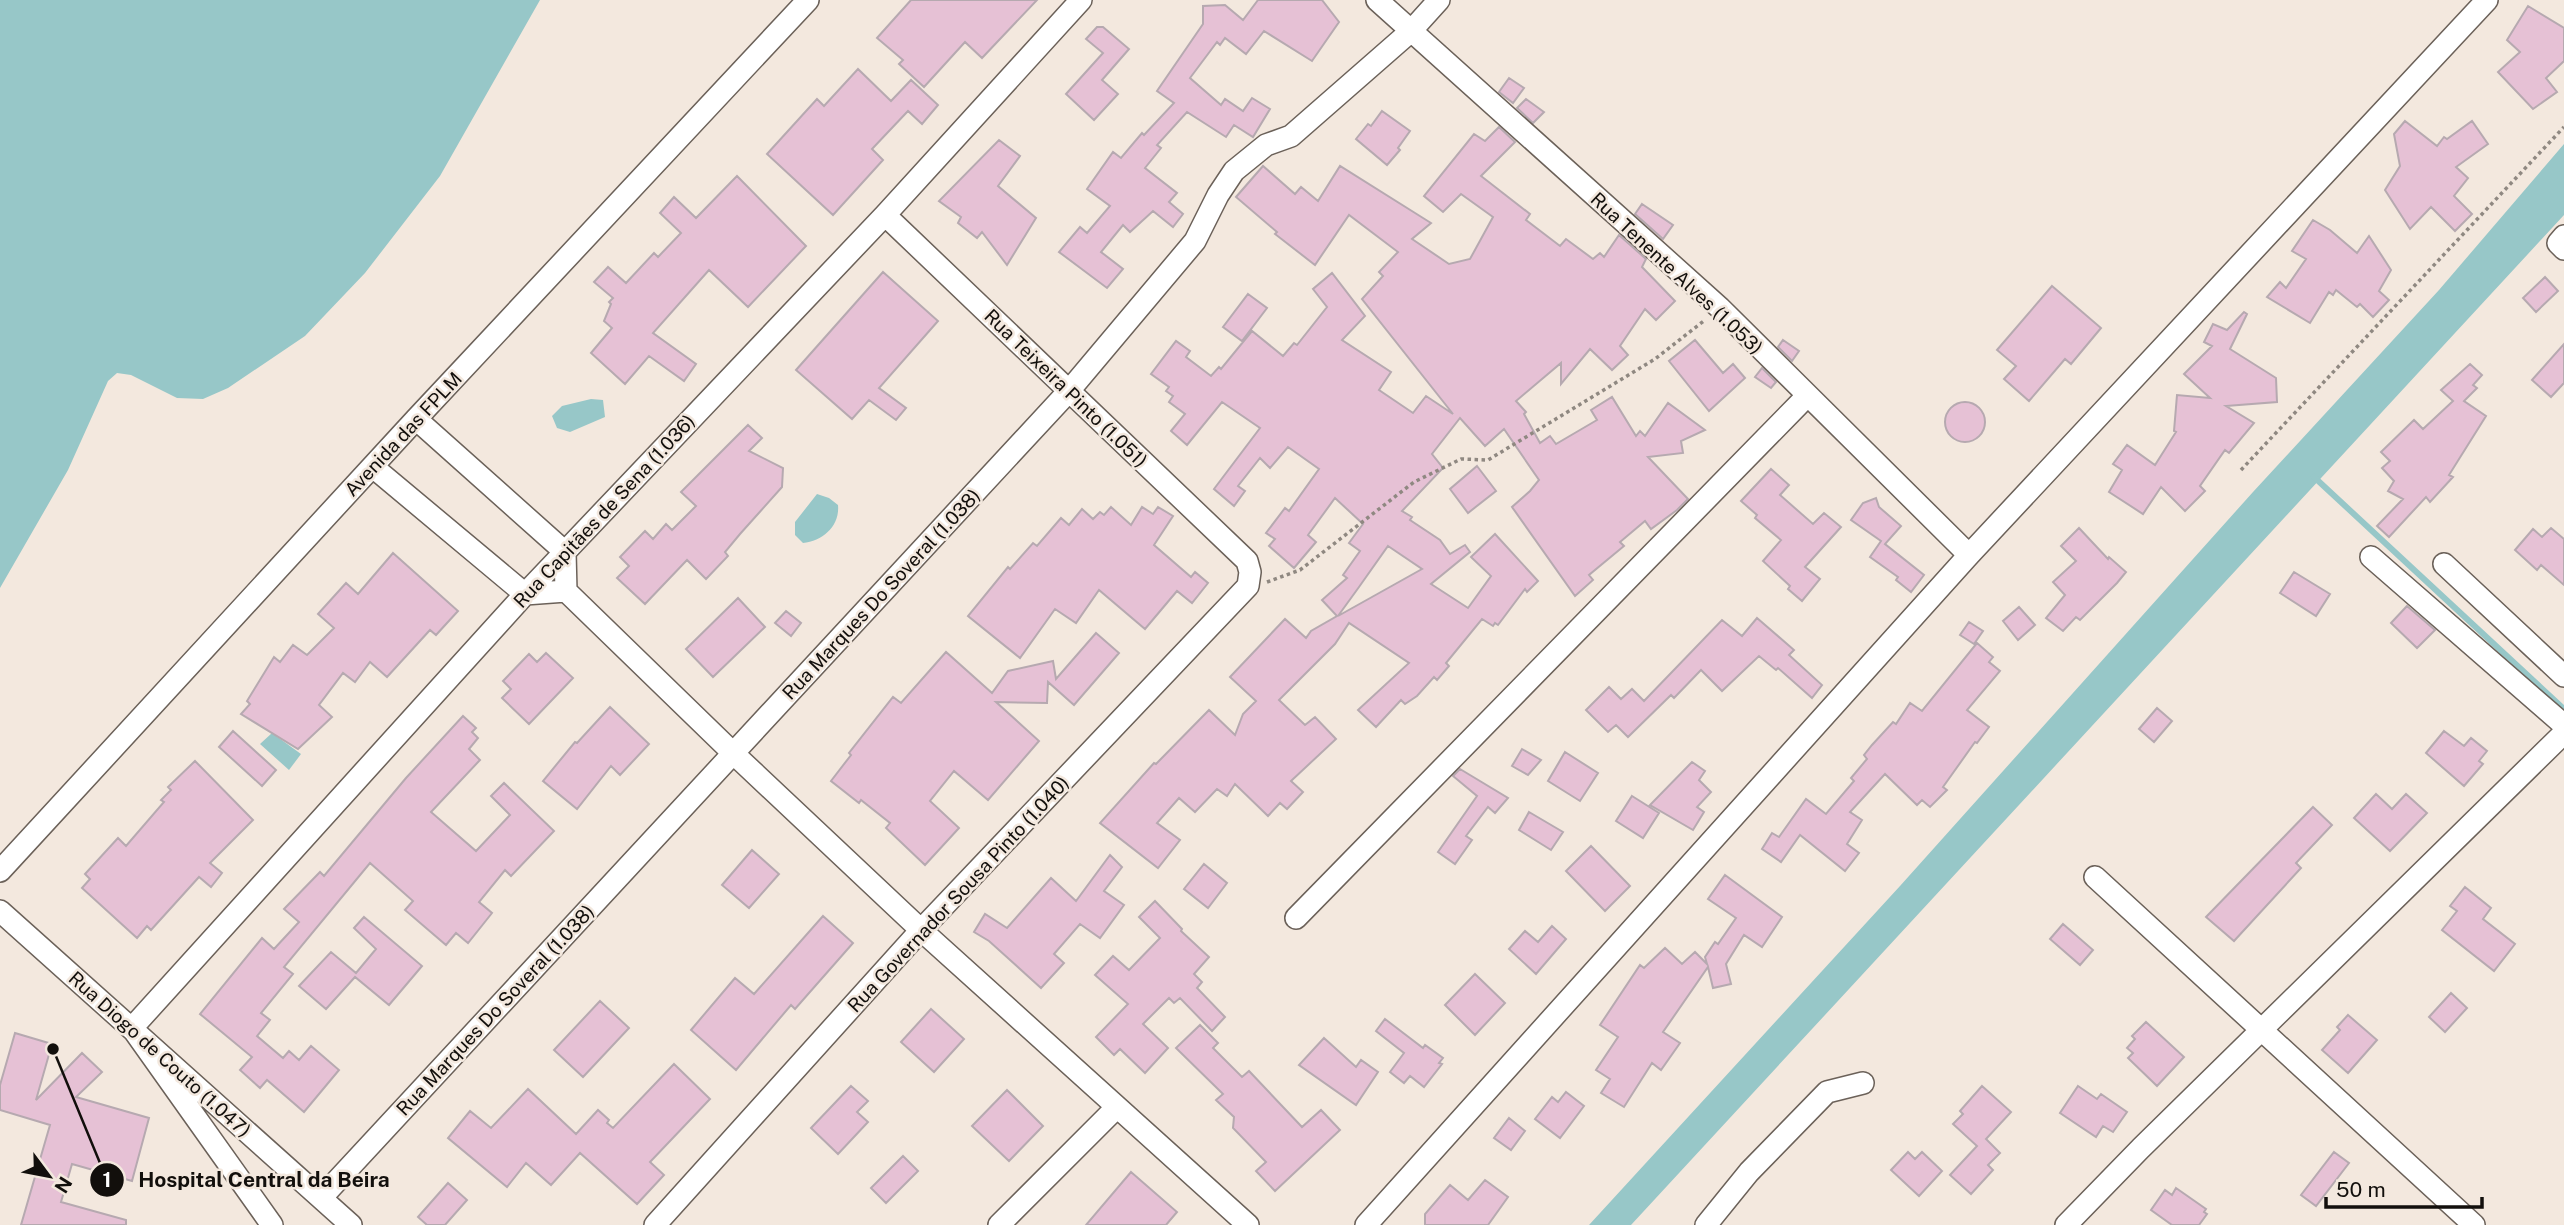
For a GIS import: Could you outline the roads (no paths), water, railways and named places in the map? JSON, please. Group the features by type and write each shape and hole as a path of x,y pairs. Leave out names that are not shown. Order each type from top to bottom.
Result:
{"street":[{"name":"Avenida das FPLM","path":"0,871 415,419 808,0"},
{"name":"Rua Capitães de Sena (1.036)","path":"132,1028 525,594 885,215 1082,0"},
{"name":"Rua Tenente Alves (1.053)","path":"1377,0 1720,308 1969,555"},
{"name":"Rua Marques Do Soveral (1.038)","path":"321,1198 1068,392 1195,241 1218,195 1234,171 1266,145 1292,136 1411,31 1439,0"},
{"path":"1366,1225 1969,555 2487,0"},
{"name":"Rua Teixeira Pinto (1.051)","path":"885,215 1247,561 1250,572 1248,586"},
{"path":"2564,236 2558,243 2564,249"},
{"path":"1296,918 1807,396"},
{"path":"415,419 565,552 566,591 734,754 921,930 1248,1225"},
{"path":"373,467 525,594 566,591"},
{"path":"2371,557 2564,724"},
{"path":"2444,564 2564,676"},
{"name":"Rua Governador Sousa Pinto (1.040)","path":"655,1225 921,930 1248,586"},
{"path":"2066,1225 2564,733"},
{"path":"2095,877 2262,1030 2450,1218 2474,1225"},
{"name":"Rua Diogo de Couto (1.047)","path":"0,911 351,1225"},
{"path":"132,1028 272,1225"},
{"path":"1706,1225 1749,1172 1827,1092 1863,1083"},
{"path":"999,1225 1116,1107"}],"water":[{"path":"0,0 540,0 440,176 365,273 305,336 228,388 203,399 177,398 131,375 117,373 108,381 68,470 0,588"},
{"path":"2564,144 2564,215 1631,1225 1589,1225 2439,290"},
{"path":"591,399 603,400 605,417 570,432 557,428 552,416 562,406"},
{"path":"817,494 838,505 836,520 823,536 803,543 795,535 795,522"},
{"path":"272,733 301,754 289,770 260,744"}],"waterway":[{"path":"2314,477 2564,709"}],"place":[{"name":"Hospital Central da Beira","path":"53,1049"}]}
